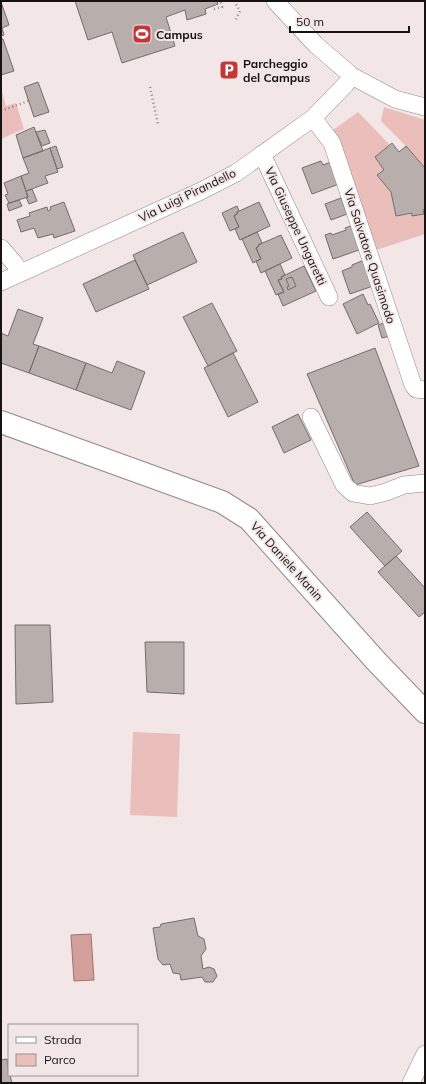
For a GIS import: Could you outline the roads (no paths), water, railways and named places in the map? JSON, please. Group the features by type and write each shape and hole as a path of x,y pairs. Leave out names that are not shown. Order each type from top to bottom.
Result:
{"main road":[{"name":"Via Daniele Manin","path":"1,422 222,502 249,519 371,655 425,712"}],"street":[{"path":"275,1 316,45 352,76 395,99 425,107"},
{"name":"Via Luigi Pirandello","path":"1,282 199,192 236,172 313,118 352,76"},
{"name":"Via Salvatore Quasimodo","path":"313,118 332,143 413,386 416,389 425,390"},
{"name":"Via Giuseppe Ungaretti","path":"262,154 329,298"},
{"path":"1,248 15,264 20,273"},
{"path":"311,417 344,485 353,493 370,496 404,485 425,482"},
{"path":"411,1083 425,1054"}],"place":[{"name":"Campus","path":"142,34"},
{"name":"Parcheggio del Campus","path":"229,70"}]}
